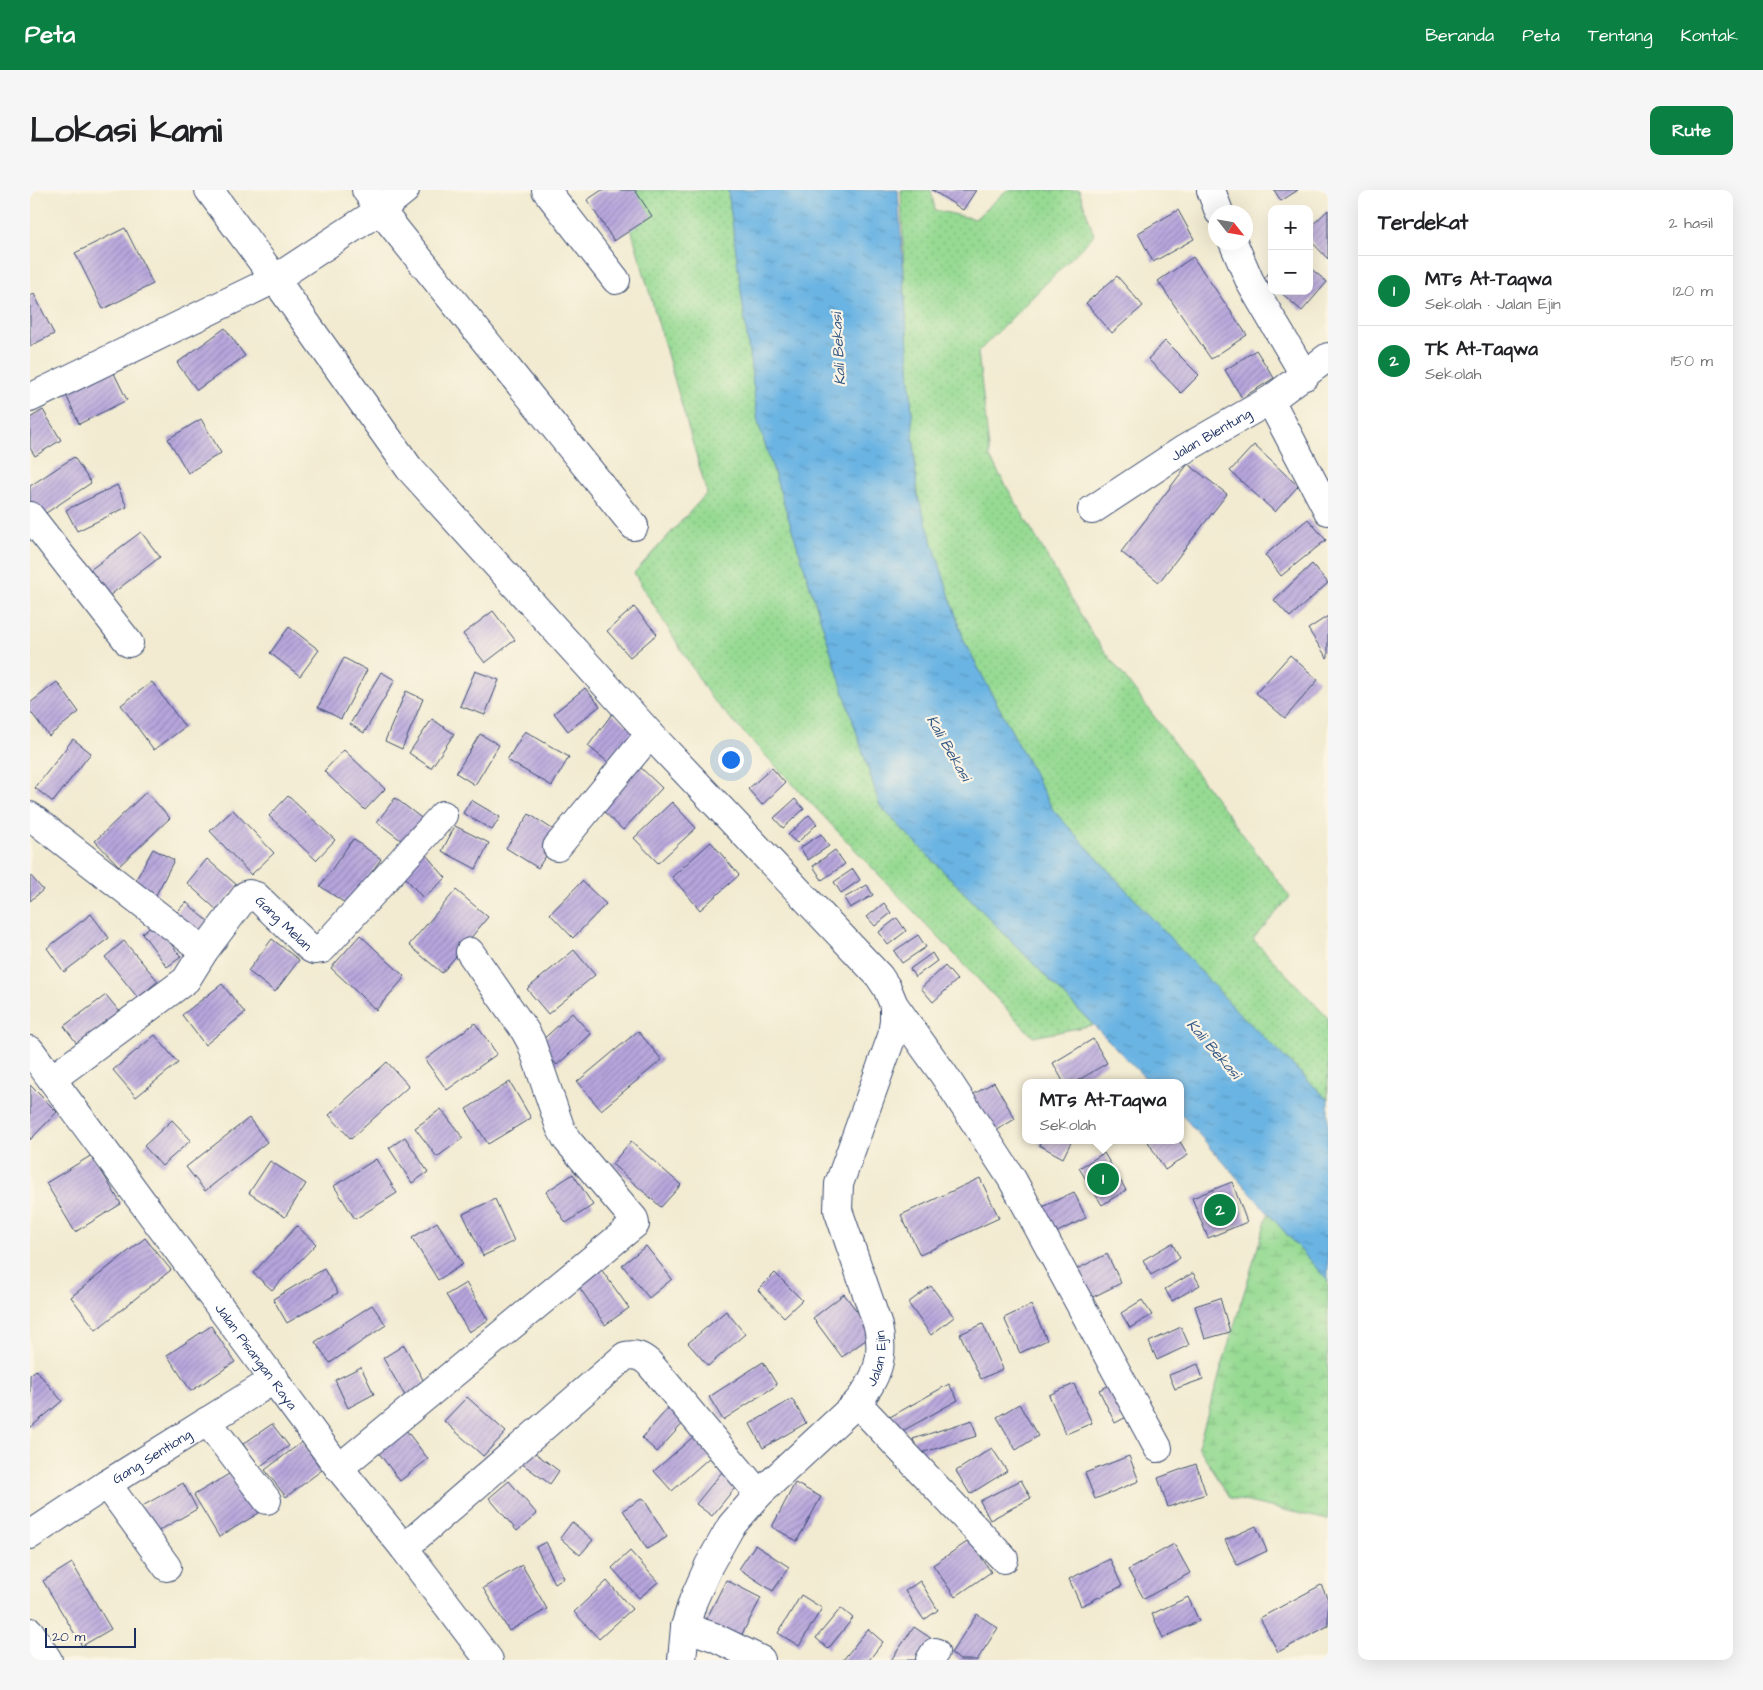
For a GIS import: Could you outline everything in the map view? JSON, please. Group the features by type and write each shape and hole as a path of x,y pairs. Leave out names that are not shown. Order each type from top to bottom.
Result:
{"street":[{"path":"209,190 410,468 650,734 879,976 887,988 894,1005 944,1075 1012,1179 1158,1448"},
{"path":"30,398 275,279 373,200 405,190"},
{"path":"546,190 616,280"},
{"path":"1211,190 1216,205"},
{"path":"373,200 634,526"},
{"path":"1237,250 1252,284 1304,376"},
{"name":"Jalan Blentung","path":"1092,510 1183,450 1270,400 1328,357"},
{"path":"1270,400 1328,511"},
{"path":"30,516 129,643"},
{"path":"557,847 650,734"},
{"name":"Gang Melan","path":"52,1079 186,980 204,950 249,894 256,896 310,948 314,950 322,949 443,815"},
{"path":"30,816 204,950"},
{"path":"339,1468 635,1224 634,1219 567,1140 560,1126 531,1042 525,1030 470,952"},
{"name":"Jalan Ejin","path":"682,1660 685,1627 693,1601 709,1565 731,1526 760,1494 857,1403 867,1391 875,1375 881,1341 878,1326 838,1210 837,1193 892,1036 894,1005"},
{"name":"Jalan Pisangan Raya","path":"30,1050 339,1468 404,1548 489,1660"},
{"path":"404,1548 625,1356 631,1355 637,1355 649,1363 760,1494"},
{"name":"Gang Sentiong","path":"30,1535 274,1378"},
{"path":"857,1403 1004,1559"},
{"path":"207,1421 267,1500"},
{"path":"107,1484 167,1567"},
{"path":"685,1627 714,1637 761,1660"},
{"path":"30,1632 48,1660"}],"green space":[{"path":"620,190 728,190 758,422 880,806 1093,1025 1033,1037 711,698 634,573 707,493"},
{"path":"901,190 931,190 935,210 975,219 1007,190 1079,190 1094,235 978,352 990,458 1092,634 1290,897 1253,939 1328,1018 1328,1100 1235,1009 1053,810 964,641 917,494 906,319"},
{"path":"1268,1213 1328,1281 1328,1520 1230,1498 1198,1446"}],"water":[{"name":"Kali Bekasi","path":"728,190 898,190 917,494 964,641 1053,810 1235,1009 1328,1100 1328,1281 1184,1117 1184,1079 1146,1079 880,806 758,422"}],"building":[{"path":"602,190 635,190 652,216 614,241 587,200"},
{"path":"932,190 976,190 963,210"},
{"path":"1274,190 1298,190 1281,201"},
{"path":"1178,210 1194,239 1153,262 1138,233"},
{"path":"1328,210 1328,259 1313,243 1313,224"},
{"path":"125,228 153,284 103,309 75,253"},
{"path":"1193,257 1247,335 1211,359 1158,281"},
{"path":"1313,270 1327,282 1302,311 1284,295 1313,295"},
{"path":"1268,274 1268,282 1264,279"},
{"path":"1117,276 1143,306 1112,333 1086,303"},
{"path":"34,294 54,334 30,346 30,296"},
{"path":"225,328 245,356 197,390 177,363"},
{"path":"1165,341 1199,375 1181,393 1148,359"},
{"path":"1256,350 1274,378 1242,398 1225,370"},
{"path":"111,367 127,400 79,424 64,390"},
{"path":"43,410 61,440 35,456 30,448 30,418"},
{"path":"201,419 221,453 188,473 168,439"},
{"path":"1254,445 1298,486 1275,512 1230,471"},
{"path":"74,457 91,483 37,519 30,508 30,486"},
{"path":"1188,464 1227,494 1159,582 1121,552"},
{"path":"117,485 127,507 77,531 66,510"},
{"path":"1308,519 1326,540 1281,576 1265,555"},
{"path":"141,532 160,557 109,596 90,570"},
{"path":"1312,564 1328,583 1290,617 1274,600"},
{"path":"634,607 657,634 630,657 607,631"},
{"path":"493,611 515,640 485,663 463,634"},
{"path":"1328,616 1328,657 1327,658 1308,629"},
{"path":"289,627 319,650 300,676 270,653"},
{"path":"1290,655 1318,680 1285,718 1256,693"},
{"path":"344,658 367,670 341,719 318,707"},
{"path":"475,671 499,680 485,715 460,706"},
{"path":"381,672 395,680 364,733 350,724"},
{"path":"57,682 79,712 49,736 30,711 30,703"},
{"path":"152,682 185,727 154,750 121,705"},
{"path":"585,688 600,706 568,731 554,713"},
{"path":"406,691 423,699 402,749 385,741"},
{"path":"612,714 639,734 614,767 588,746"},
{"path":"432,719 454,734 431,768 409,753"},
{"path":"525,731 569,757 552,786 507,760"},
{"path":"480,734 499,745 475,785 456,773"},
{"path":"73,739 91,753 53,802 35,788"},
{"path":"344,750 385,789 365,810 324,771"},
{"path":"638,765 662,788 623,830 599,807"},
{"path":"772,768 785,783 762,805 748,789"},
{"path":"146,792 170,818 119,866 95,841"},
{"path":"288,796 335,840 316,860 269,816"},
{"path":"395,798 424,820 406,844 377,822"},
{"path":"795,799 804,809 783,828 774,818"},
{"path":"471,800 500,817 492,830 463,813"},
{"path":"672,802 696,828 658,863 634,838"},
{"path":"233,810 274,853 251,875 210,831"},
{"path":"529,814 560,834 538,868 506,848"},
{"path":"809,815 817,824 797,843 788,835"},
{"path":"455,826 489,843 476,869 442,851"},
{"path":"821,834 829,846 808,860 800,848"},
{"path":"353,839 381,859 348,905 320,886"},
{"path":"711,842 739,875 700,910 672,877"},
{"path":"420,848 446,878 423,898 397,868"},
{"path":"153,849 174,860 155,897 133,885"},
{"path":"835,850 845,864 822,880 813,866"},
{"path":"207,859 238,886 217,910 187,883"},
{"path":"853,869 860,880 841,893 834,882"},
{"path":"30,875 43,890 30,901"},
{"path":"582,881 606,904 573,938 550,914"},
{"path":"867,885 873,895 850,908 844,898"},
{"path":"456,890 488,917 442,973 409,945"},
{"path":"186,902 209,922 195,938 172,918"},
{"path":"884,903 891,913 875,926 867,917"},
{"path":"91,914 109,938 64,972 47,948"},
{"path":"897,918 906,931 888,945 879,932"},
{"path":"155,923 181,957 167,967 142,933"},
{"path":"360,935 405,977 376,1010 331,968"},
{"path":"918,935 926,947 902,963 894,951"},
{"path":"272,939 299,960 275,992 248,971"},
{"path":"124,941 158,981 138,998 105,957"},
{"path":"574,950 595,975 548,1014 527,989"},
{"path":"932,953 937,961 915,977 910,969"},
{"path":"945,966 957,980 933,1002 921,988"},
{"path":"222,984 245,1013 205,1045 182,1015"},
{"path":"106,995 124,1017 81,1049 64,1026"},
{"path":"572,1013 591,1034 557,1065 538,1044"},
{"path":"475,1023 497,1054 447,1090 425,1060"},
{"path":"638,1031 662,1060 601,1110 577,1082"},
{"path":"155,1035 178,1063 136,1097 113,1070"},
{"path":"1093,1039 1107,1063 1081,1079 1062,1079 1053,1063"},
{"path":"387,1062 409,1086 351,1139 329,1115"},
{"path":"510,1082 531,1118 488,1144 466,1109"},
{"path":"994,1082 1015,1119 993,1132 971,1096"},
{"path":"30,1085 57,1112 30,1140"},
{"path":"441,1109 463,1138 437,1157 415,1128"},
{"path":"249,1118 267,1142 205,1191 186,1167"},
{"path":"172,1120 191,1140 162,1166 144,1146"},
{"path":"405,1137 428,1172 412,1183 389,1148"},
{"path":"631,1141 681,1185 661,1207 612,1164"},
{"path":"1040,1144 1070,1144 1063,1158"},
{"path":"1149,1144 1181,1144 1188,1155 1165,1170"},
{"path":"1104,1153 1126,1190 1102,1205 1079,1168"},
{"path":"92,1155 121,1204 75,1232 46,1183"},
{"path":"376,1159 397,1193 355,1219 334,1186"},
{"path":"270,1161 306,1184 285,1217 249,1193"},
{"path":"573,1174 593,1205 566,1223 546,1192"},
{"path":"980,1178 999,1218 920,1255 901,1215"},
{"path":"1232,1182 1247,1222 1208,1238 1192,1198"},
{"path":"1074,1192 1086,1218 1055,1233 1042,1207"},
{"path":"495,1199 514,1241 483,1256 463,1214"},
{"path":"437,1222 463,1264 438,1280 412,1238"},
{"path":"297,1226 316,1244 272,1290 253,1273"},
{"path":"145,1238 171,1270 96,1330 71,1297"},
{"path":"1172,1243 1180,1258 1151,1275 1143,1260"},
{"path":"646,1246 672,1279 649,1298 622,1265"},
{"path":"1107,1254 1121,1283 1089,1299 1075,1270"},
{"path":"598,1265 629,1308 605,1325 575,1281"},
{"path":"324,1269 338,1293 287,1323 273,1299"},
{"path":"775,1273 802,1300 784,1317 758,1290"},
{"path":"1193,1273 1200,1285 1172,1301 1165,1289"},
{"path":"466,1283 488,1320 469,1332 446,1295"},
{"path":"931,1286 954,1317 931,1335 908,1303"},
{"path":"844,1294 874,1334 842,1357 813,1318"},
{"path":"1220,1298 1230,1332 1205,1339 1195,1306"},
{"path":"1142,1300 1152,1315 1130,1328 1121,1313"},
{"path":"372,1305 386,1325 330,1363 315,1342"},
{"path":"1031,1305 1047,1340 1020,1353 1004,1318"},
{"path":"726,1311 745,1334 708,1366 688,1343"},
{"path":"983,1324 1003,1369 981,1379 960,1334"},
{"path":"211,1326 235,1362 191,1391 167,1355"},
{"path":"1181,1327 1189,1345 1157,1360 1149,1342"},
{"path":"404,1345 427,1387 407,1399 383,1358"},
{"path":"763,1362 777,1385 723,1420 709,1397"},
{"path":"1198,1364 1203,1379 1175,1389 1169,1375"},
{"path":"361,1367 374,1394 348,1408 335,1380"},
{"path":"36,1370 62,1401 30,1428 30,1375"},
{"path":"1121,1380 1136,1412 1115,1423 1099,1390"},
{"path":"949,1384 958,1400 899,1433 890,1417"},
{"path":"1074,1384 1092,1423 1066,1434 1049,1395"},
{"path":"467,1397 506,1432 483,1456 444,1421"},
{"path":"792,1399 806,1423 763,1448 750,1424"},
{"path":"1019,1404 1038,1436 1016,1450 997,1417"},
{"path":"669,1407 685,1421 657,1452 642,1438"},
{"path":"972,1420 977,1436 918,1454 913,1439"},
{"path":"272,1424 289,1446 259,1467 243,1444"},
{"path":"406,1430 428,1459 400,1481 378,1452"},
{"path":"693,1437 710,1457 672,1491 654,1471"},
{"path":"302,1442 322,1470 286,1497 265,1470"},
{"path":"992,1448 1007,1471 970,1494 956,1471"},
{"path":"531,1450 559,1471 550,1484 521,1463"},
{"path":"1129,1456 1139,1481 1095,1499 1085,1473"},
{"path":"1196,1464 1206,1494 1168,1507 1158,1478"},
{"path":"234,1471 259,1513 219,1537 194,1495"},
{"path":"722,1472 738,1484 712,1516 696,1504"},
{"path":"1021,1480 1031,1498 990,1520 980,1501"},
{"path":"509,1481 537,1514 517,1531 489,1498"},
{"path":"183,1483 197,1509 153,1534 139,1508"},
{"path":"795,1483 821,1497 797,1541 772,1527"},
{"path":"643,1498 667,1537 647,1549 623,1510"},
{"path":"572,1522 593,1540 580,1555 560,1538"},
{"path":"1256,1526 1267,1551 1237,1565 1225,1540"},
{"path":"970,1540 991,1572 955,1597 933,1565"},
{"path":"546,1542 564,1578 554,1583 536,1547"},
{"path":"1174,1544 1190,1573 1144,1599 1128,1570"},
{"path":"755,1545 789,1567 773,1591 739,1569"},
{"path":"630,1551 658,1582 639,1598 612,1568"},
{"path":"1110,1559 1122,1586 1081,1606 1069,1579"},
{"path":"72,1563 111,1629 82,1646 43,1581"},
{"path":"522,1565 547,1609 509,1631 483,1588"},
{"path":"726,1580 761,1598 739,1640 705,1622"},
{"path":"607,1581 632,1609 599,1639 574,1612"},
{"path":"920,1581 938,1610 924,1620 905,1591"},
{"path":"1321,1585 1328,1599 1328,1626 1278,1652 1260,1618"},
{"path":"801,1595 822,1608 799,1646 778,1633"},
{"path":"1188,1597 1199,1621 1163,1638 1152,1614"},
{"path":"841,1608 853,1618 828,1649 816,1638"},
{"path":"977,1614 998,1628 977,1660 960,1660 951,1653"},
{"path":"914,1627 932,1639 918,1660 891,1660"},
{"path":"868,1629 883,1642 869,1660 843,1660"}],"place":[{"name":"MTs At-Taqwa","path":"1103,1179"},
{"name":"TK At-Taqwa","path":"1220,1210"}]}
